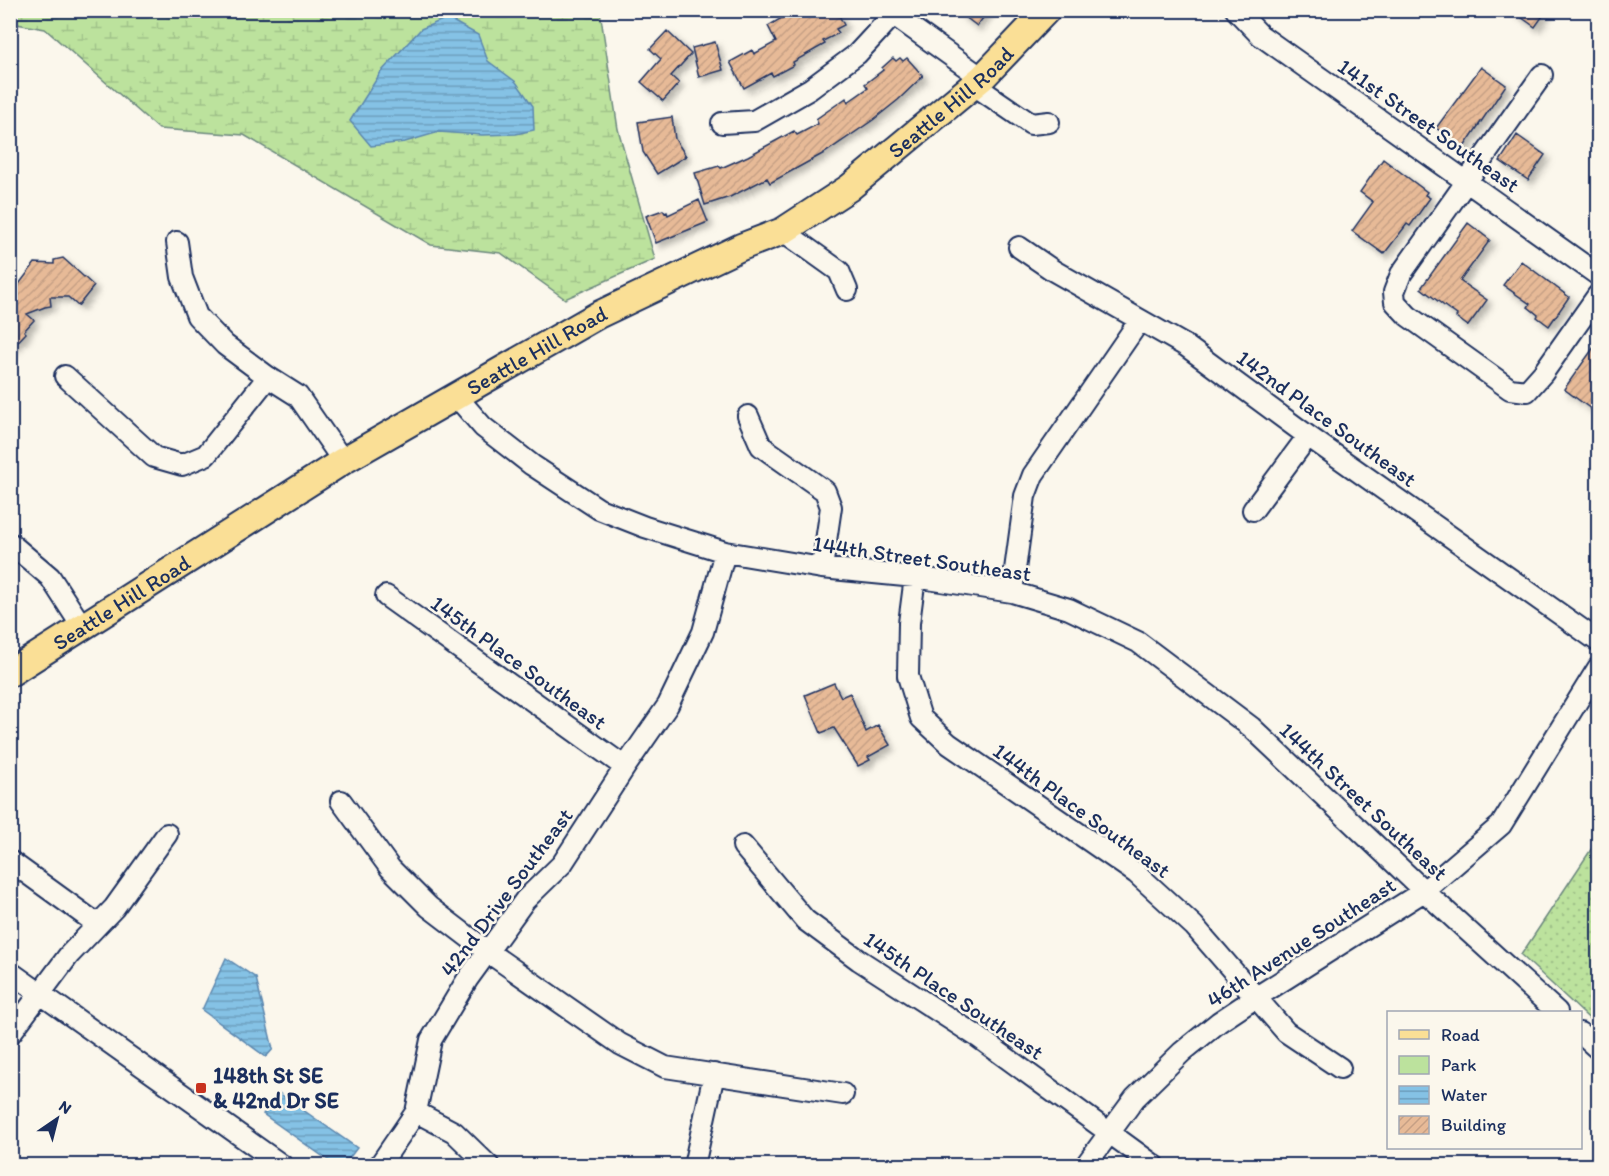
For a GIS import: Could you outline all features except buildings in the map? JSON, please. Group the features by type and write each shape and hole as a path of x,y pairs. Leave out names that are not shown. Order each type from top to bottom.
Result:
{"main road":[{"name":"Seattle Hill Road","path":"10,673 343,460 598,315 741,247 783,231 849,188 978,82 1047,10"}],"street":[{"name":"141st Street Southeast","path":"1236,10 1260,35 1599,274"},
{"path":"722,123 754,122 810,89 857,54 890,13 1031,124 1049,122"},
{"path":"1542,75 1401,274 1394,292 1395,302 1408,316 1510,389 1527,391 1544,373 1599,295"},
{"path":"783,231 839,271 847,290"},
{"path":"177,242 182,277 197,316 225,345 298,396 343,460"},
{"name":"142nd Place Southeast","path":"1019,247 1054,271 1186,346 1308,436 1599,641"},
{"path":"1012,592 1024,496 1033,475 1140,320"},
{"path":"65,376 154,457 182,465 206,454 268,377"},
{"name":"144th Street Southeast","path":"456,397 483,427 532,465 599,509 645,527 725,552 822,568 915,577 1012,592 1069,609 1138,642 1251,728 1556,1011"},
{"path":"748,416 761,446 825,491 831,507 822,568"},
{"path":"1254,510 1308,436"},
{"path":"10,543 50,577 83,628"},
{"name":"42nd Drive Southeast","path":"379,1166 416,1112 431,1040 467,980 525,900 562,864 668,705 702,632 725,552"},
{"name":"144th Place Southeast","path":"915,577 909,622 908,676 921,718 949,744 1136,873 1194,926 1286,1032 1340,1068"},
{"name":"145th Place Southeast","path":"386,596 625,767"},
{"name":"46th Avenue Southeast","path":"1085,1166 1135,1098 1182,1052 1219,1022 1255,998 1424,891 1502,825 1599,668"},
{"path":"341,801 390,868 429,907 488,952 620,1044 665,1067 843,1094"},
{"path":"10,1034 69,955 114,908 167,834"},
{"name":"145th Place Southeast","path":"744,846 805,920 859,960 978,1037 1155,1166"},
{"path":"10,861 97,924"},
{"path":"10,972 283,1166"},
{"path":"1582,1034 1599,1049"},
{"path":"694,1166 714,1074"},
{"path":"416,1112 454,1132 489,1166"}],"green space":[{"path":"10,11 600,11 618,129 655,259 565,299 501,253 431,245 244,135 159,129 45,29 11,23"},
{"path":"1596,842 1598,844 1598,1027 1521,955"}],"water":[{"path":"447,18 478,35 488,61 516,82 533,106 534,130 516,134 482,135 439,132 405,142 371,146 350,121 381,72 421,29"},
{"path":"226,958 256,978 273,1049 266,1057 202,1010"},
{"path":"279,1093 357,1148 344,1165 335,1165 263,1114"}],"place":[{"name":"148th St SE & 42nd Dr SE","path":"201,1088"}]}
